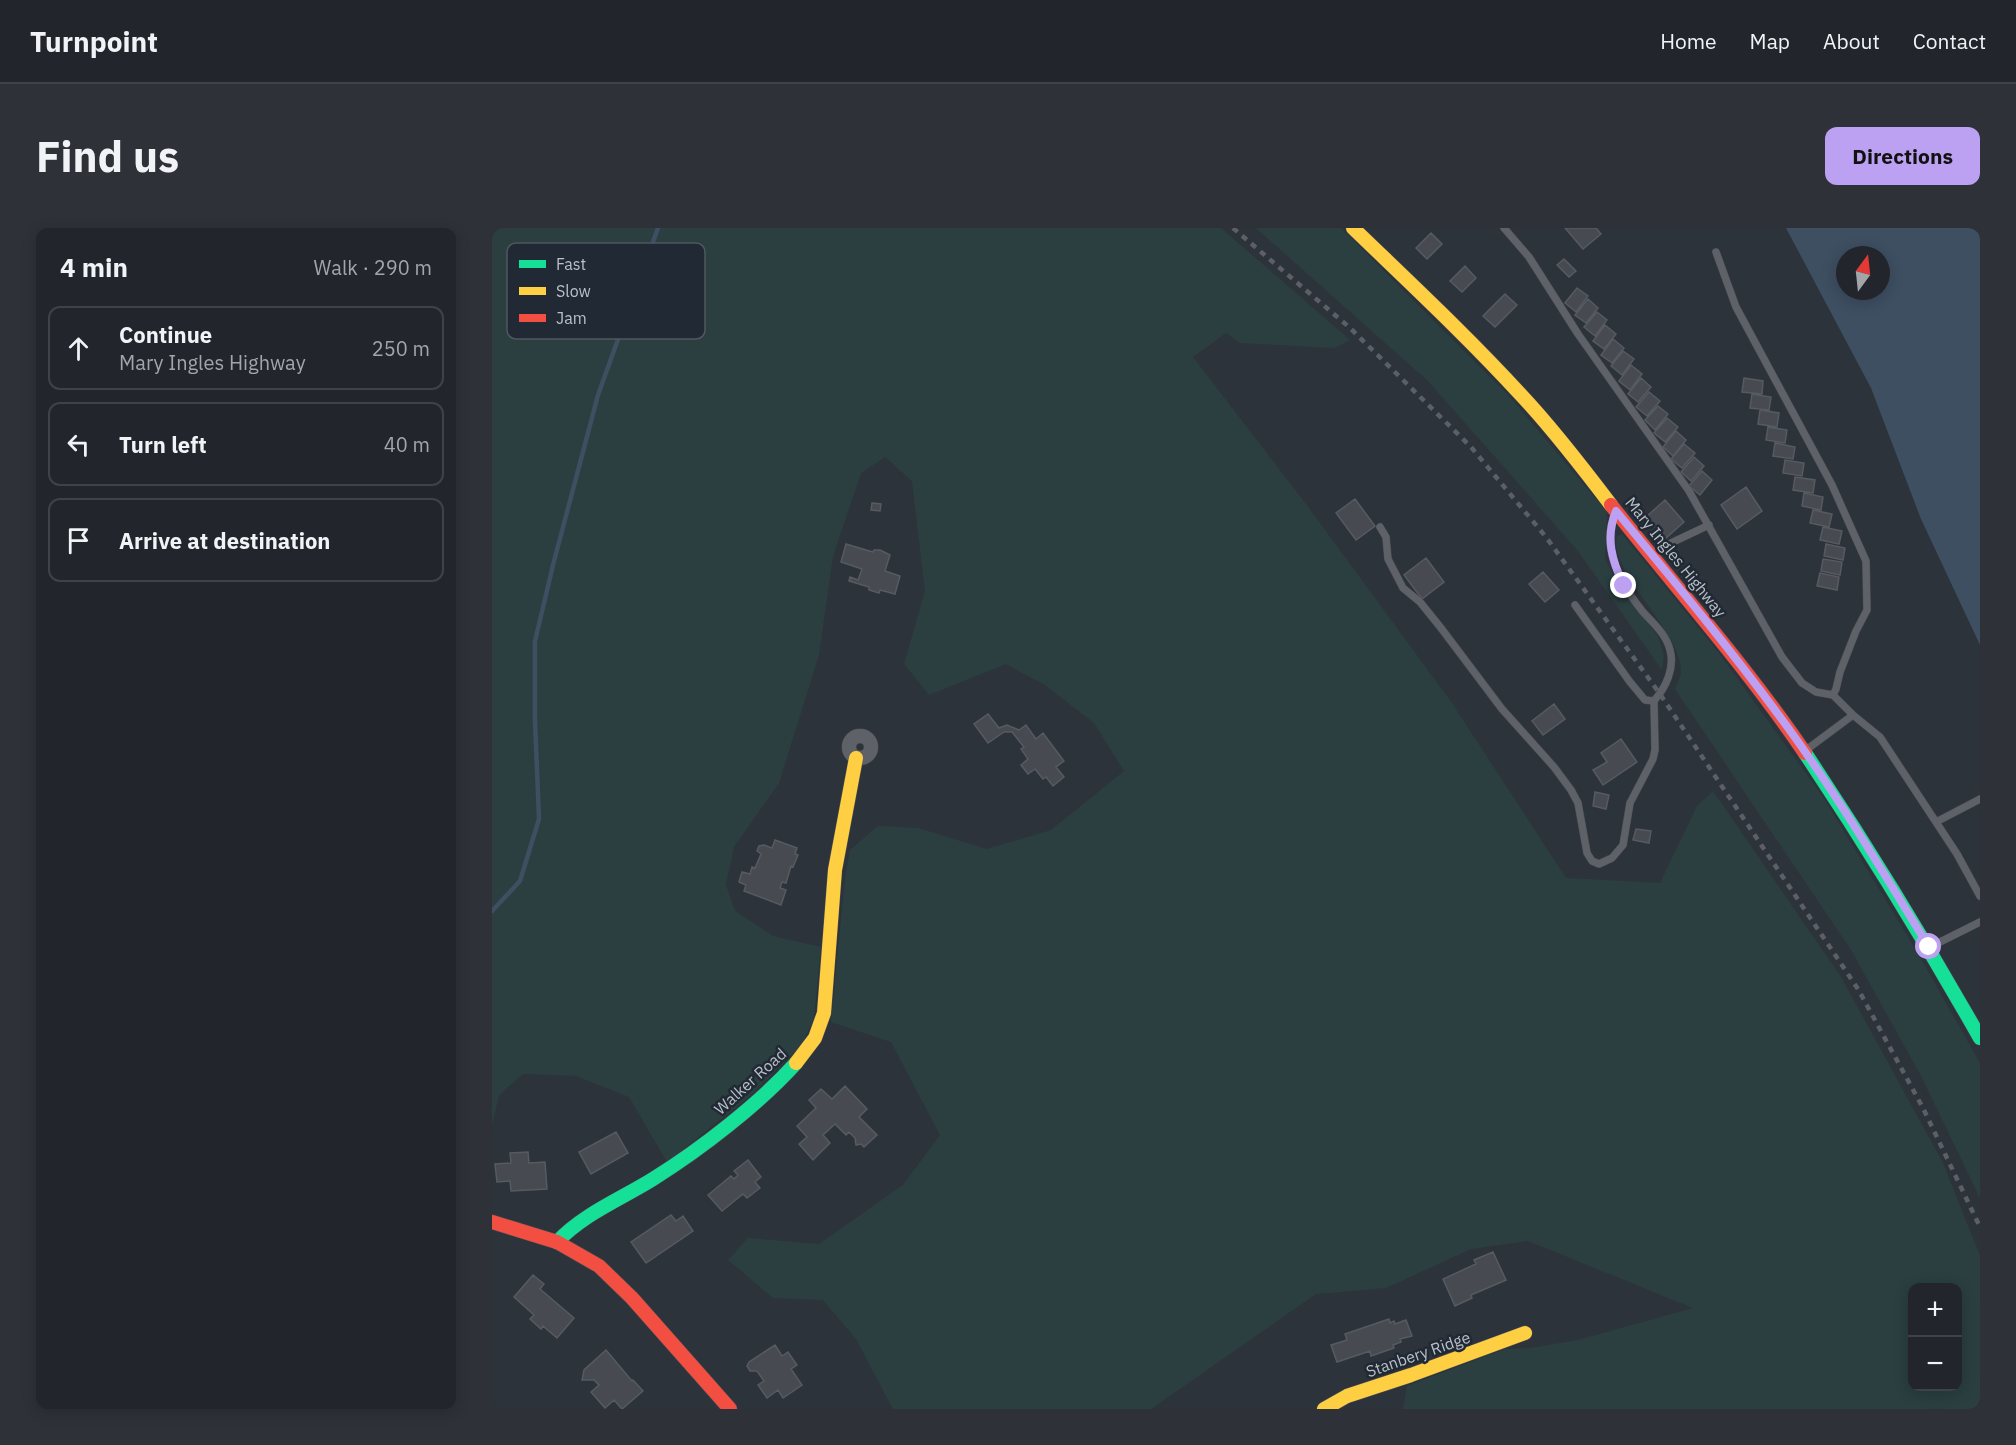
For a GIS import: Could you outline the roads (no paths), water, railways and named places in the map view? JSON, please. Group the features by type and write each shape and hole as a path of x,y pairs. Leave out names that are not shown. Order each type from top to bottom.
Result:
{"street":[{"name":"Mary Ingles Highway","path":"1353,228 1522,396 1572,454 1713,629 1804,751 1929,947 1980,1038"},
{"name":"Walker Road","path":"556,1242 569,1228 665,1171 700,1147 775,1085 811,1045 822,1024 824,1013 835,870 856,758"},
{"path":"492,1222 556,1242 599,1266 619,1284 730,1409"},
{"name":"Stanbery Ridge","path":"1324,1409 1347,1396 1525,1333"}],"lane":[{"path":"1507,229 1689,491 1782,657 1802,683 1816,692 1833,694 1853,715 1880,737 1976,881 1980,896"},
{"path":"1716,252 1736,307 1832,485 1866,561 1867,610 1856,631 1833,694"},
{"path":"1380,527 1386,537 1388,559 1403,588 1420,603 1441,628 1502,709 1554,767 1571,790 1578,802 1587,853 1592,861 1599,864 1612,858 1623,845 1630,803 1653,759 1655,750 1654,701 1668,681 1671,667 1670,650 1662,634 1624,586 1615,567 1609,544 1611,524 1616,511"},
{"path":"1653,555 1671,543 1709,525"},
{"path":"1575,605 1630,682 1646,700 1654,701"},
{"path":"1804,751 1853,715"},
{"path":"1936,822 1980,799"},
{"path":"1929,947 1980,922"}],"water":[{"path":"1786,228 1980,228 1980,645 1921,519 1871,388"}],"waterway":[{"path":"653,243 658,228"},
{"path":"492,911 520,881 539,819 535,641 598,395 618,339"}],"railway":[{"path":"1233,228 1349,327 1471,447 1546,537 1660,694 1858,989 1923,1108 1980,1227"}]}
